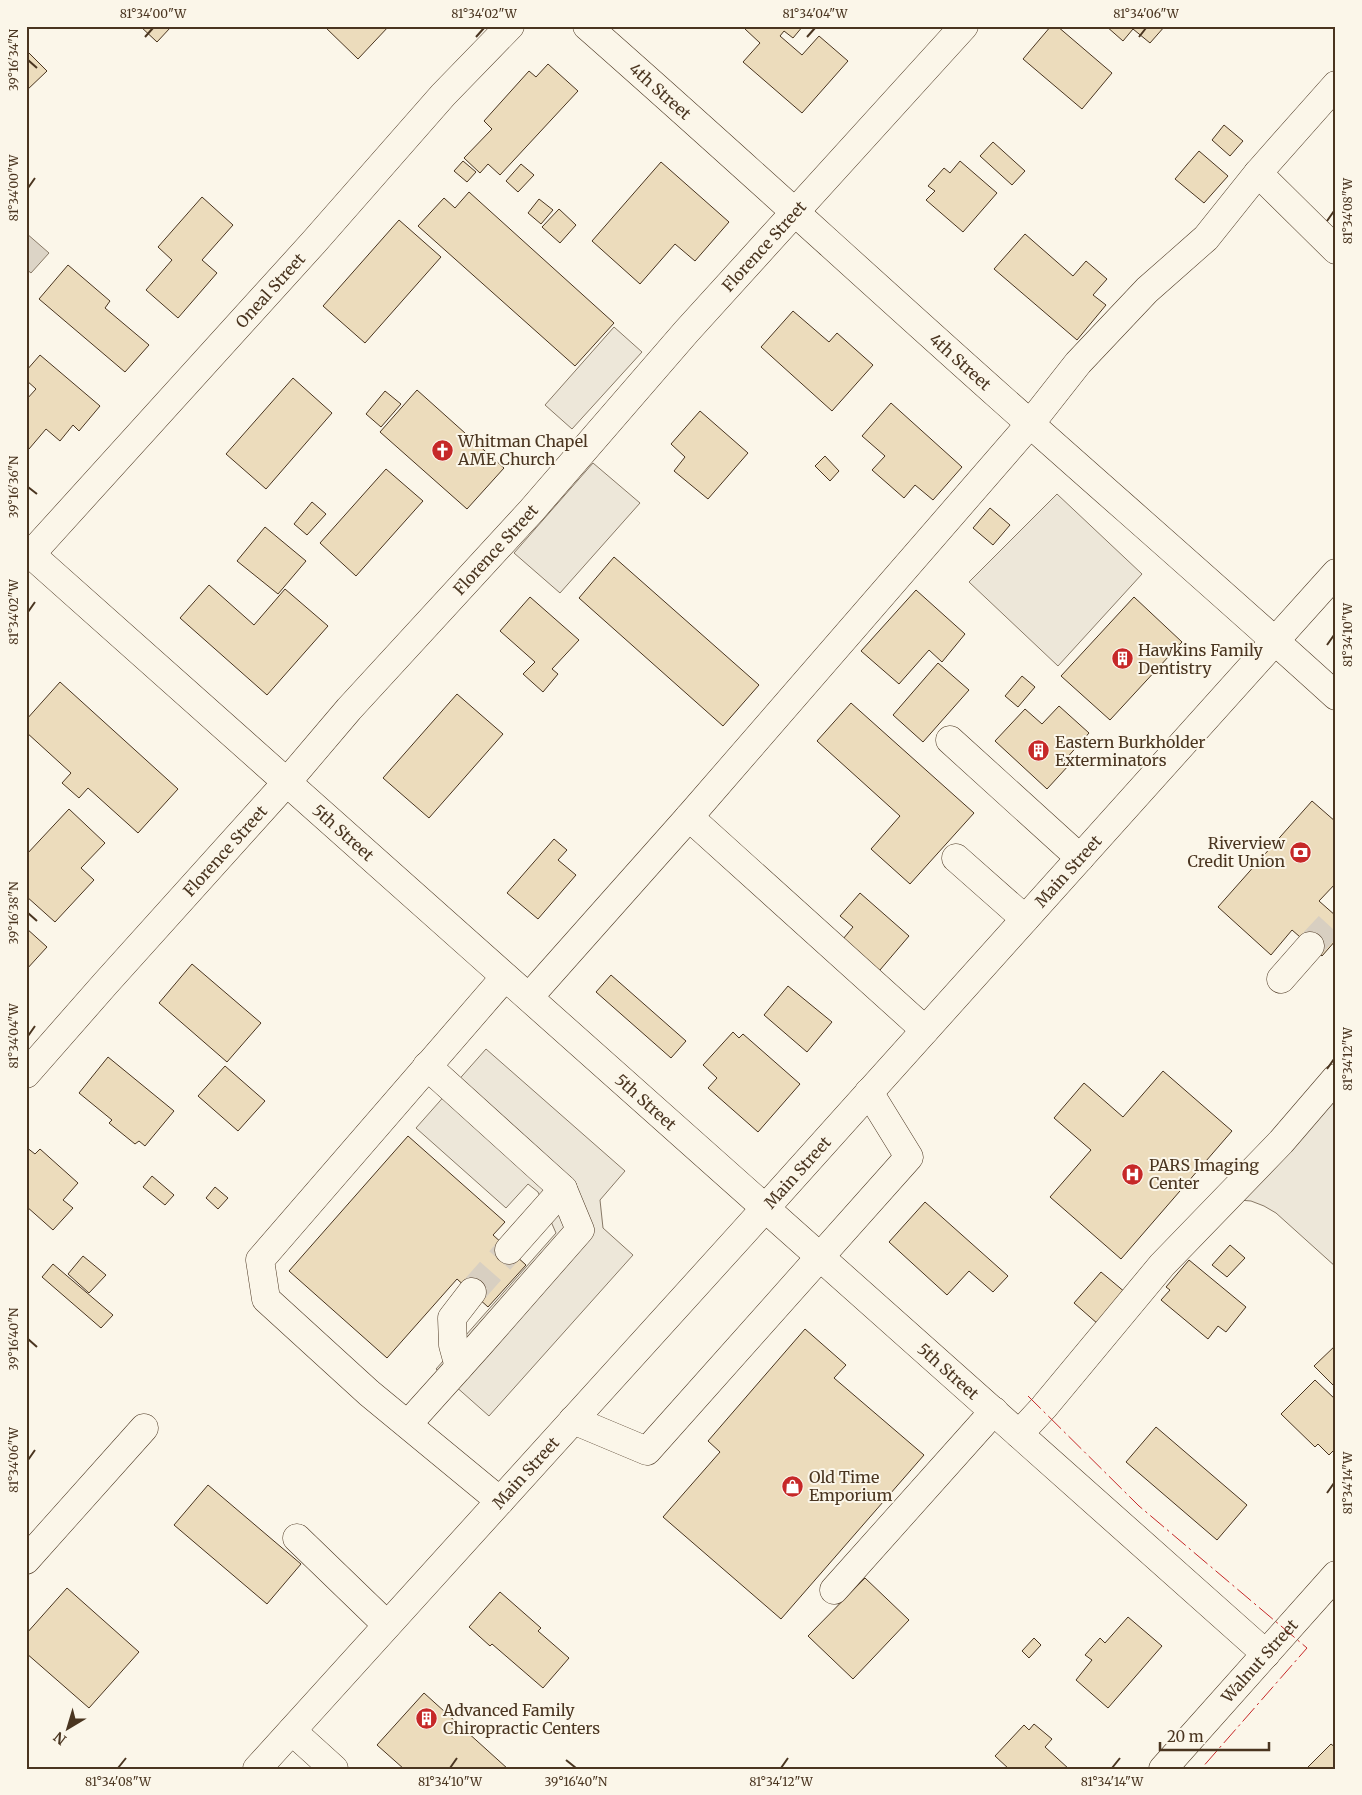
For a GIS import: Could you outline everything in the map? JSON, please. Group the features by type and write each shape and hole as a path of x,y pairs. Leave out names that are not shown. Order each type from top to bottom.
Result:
{"street":[{"name":"Oneal Street","path":"28,552 314,242 442,95 510,26"},
{"name":"4th Street","path":"587,26 1336,696"},
{"name":"Florence Street","path":"26,1074 287,782 349,708 532,510 686,332 964,26"},
{"path":"528,997 688,817 1030,424 1078,363 1147,290 1206,238 1258,173 1336,85"},
{"path":"1258,173 1336,250"},
{"name":"5th Street","path":"28,552 1266,1654"},
{"name":"Main Street","path":"258,1769 1336,573"},
{"path":"950,740 1080,858"},
{"path":"688,817 925,1030"},
{"path":"956,858 1025,919"},
{"path":"1281,979 1310,946"},
{"path":"500,1501 369,1393 266,1298 260,1260 505,977"},
{"path":"408,1424 580,1230 563,1189 428,1066"},
{"path":"1019,1434 1044,1408 1162,1265 1281,1142 1336,1078"},
{"path":"574,1420 647,1452 909,1157 869,1092"},
{"path":"509,1250 563,1189"},
{"path":"459,1367 453,1345 452,1318 472,1292"},
{"path":"834,1590 994,1411"},
{"path":"26,1560 144,1428"},
{"path":"297,1538 388,1625"},
{"name":"Walnut Street","path":"1163,1769 1336,1575"},
{"path":"292,1731 334,1769"}],"shaded area":[{"path":"26,233 49,253 31,273 26,269"},
{"path":"614,327 642,352 572,429 545,405"},
{"path":"593,463 640,503 560,593 514,553"},
{"path":"1057,494 1142,574 1058,666 969,582"},
{"path":"486,1049 625,1171 600,1200 603,1228 633,1255 489,1416 436,1369 556,1233 538,1192 528,1184 506,1208 416,1128"},
{"path":"1336,1091 1336,1267 1276,1213 1251,1201 1239,1200"}],"building":[{"path":"140,26 169,26 170,28 157,42"},
{"path":"324,26 389,26 358,59"},
{"path":"747,26 803,26 793,38 784,31 780,36 802,55 819,36 848,61 802,113 743,62 760,43 745,29"},
{"path":"1051,26 1057,26 1112,73 1082,109 1023,59"},
{"path":"1106,26 1165,26 1150,43 1133,29 1123,41"},
{"path":"26,50 47,71 26,91"},
{"path":"548,64 578,91 500,175 488,164 480,173 464,158 492,129 484,121 529,71 536,77"},
{"path":"1224,125 1243,141 1230,156 1212,140"},
{"path":"993,142 1025,171 1012,185 980,156"},
{"path":"1199,151 1228,176 1204,203 1175,179"},
{"path":"463,161 476,172 467,182 454,171"},
{"path":"960,161 997,193 963,232 926,200 935,191 928,186 944,168 950,173"},
{"path":"661,162 729,222 695,261 675,244 640,284 592,241"},
{"path":"521,164 534,175 518,192 506,181"},
{"path":"469,192 614,323 575,366 418,226 444,198 455,208"},
{"path":"202,197 233,225 202,260 217,273 178,318 146,290 172,260 158,247"},
{"path":"539,199 553,210 541,224 528,213"},
{"path":"559,209 576,225 560,243 542,227"},
{"path":"399,220 441,257 365,343 323,306"},
{"path":"1025,234 1073,276 1086,261 1107,279 1093,295 1106,305 1077,340 994,269"},
{"path":"68,265 110,301 105,308 149,345 125,372 39,299"},
{"path":"793,311 829,342 837,333 873,365 832,411 761,347"},
{"path":"40,355 100,406 79,431 73,425 60,441 46,429 29,449 26,447 26,400 36,389 26,380 26,371"},
{"path":"293,378 332,413 266,489 226,454"},
{"name":"Whitman Chapel AME Church","path":"417,390 504,468 467,509 380,432"},
{"path":"385,391 401,404 381,427 366,414"},
{"path":"891,403 962,467 933,500 915,485 904,498 872,470 885,456 862,436"},
{"path":"700,411 748,453 708,499 674,471 685,457 671,444"},
{"path":"825,456 839,471 830,481 815,466"},
{"path":"386,469 423,501 356,576 320,543"},
{"path":"312,502 326,514 307,535 294,524"},
{"path":"990,508 1010,525 993,545 973,528"},
{"path":"265,527 306,561 278,594 237,561"},
{"path":"614,557 759,685 723,726 579,598"},
{"path":"209,585 254,625 285,589 328,626 267,695 180,618"},
{"path":"916,590 965,634 942,662 929,650 899,684 861,651"},
{"path":"530,597 579,640 552,669 558,674 543,692 523,674 535,662 500,631"},
{"name":"Hawkins Family Dentistry","path":"1134,597 1182,642 1110,720 1061,676"},
{"path":"938,663 969,690 923,742 893,715"},
{"path":"1022,676 1035,687 1018,707 1005,696"},
{"path":"60,682 178,789 138,833 88,788 79,798 62,783 71,773 26,732 26,720"},
{"path":"457,694 503,734 429,818 383,778"},
{"path":"851,703 974,813 910,884 871,849 900,816 817,741"},
{"name":"Eastern Burkholder Exterminators","path":"1059,706 1089,733 1064,761 1069,765 1047,789 995,741 1025,709 1042,724"},
{"name":"Riverview Credit Union","path":"1312,801 1336,822 1336,883 1319,901 1336,916 1336,940 1322,956 1292,930 1271,955 1218,907"},
{"path":"69,809 105,843 81,868 94,880 55,922 26,896 26,855"},
{"path":"554,839 567,850 558,860 576,875 538,919 507,893"},
{"path":"860,893 909,936 874,977 838,945 853,927 840,916"},
{"path":"26,928 47,947 26,970"},
{"path":"192,964 261,1023 227,1062 159,1003"},
{"path":"611,975 686,1041 671,1058 596,992"},
{"path":"788,986 832,1022 807,1052 764,1015"},
{"path":"733,1032 739,1038 743,1034 800,1084 758,1132 708,1088 717,1078 703,1065"},
{"path":"108,1057 174,1111 145,1146 139,1141 135,1144 109,1123 112,1120 79,1093"},
{"path":"225,1066 265,1101 238,1131 198,1096"},
{"name":"PARS Imaging Center","path":"1163,1071 1232,1131 1121,1259 1050,1197 1091,1150 1054,1118 1084,1083 1123,1117"},
{"path":"408,1136 505,1222 493,1235 526,1265 488,1307 457,1279 387,1358 289,1271"},
{"path":"26,1147 35,1154 40,1149 78,1183 63,1200 73,1208 53,1230 26,1206"},
{"path":"152,1176 174,1195 165,1205 143,1187"},
{"path":"215,1187 228,1198 218,1209 206,1198"},
{"path":"925,1202 1008,1276 993,1292 969,1271 947,1295 889,1242"},
{"path":"1230,1245 1245,1258 1227,1277 1212,1265"},
{"path":"83,1256 106,1275 89,1293 68,1274"},
{"path":"1189,1260 1246,1307 1226,1332 1218,1326 1208,1339 1161,1300 1170,1290 1166,1287"},
{"path":"53,1264 113,1315 101,1328 42,1277"},
{"path":"1101,1272 1126,1293 1098,1324 1074,1303"},
{"name":"Old Time Emporium","path":"805,1329 846,1365 834,1378 924,1455 781,1619 663,1517 720,1452 708,1441"},
{"path":"1336,1345 1336,1388 1314,1366"},
{"path":"1315,1380 1336,1400 1336,1448 1329,1455 1318,1444 1315,1447 1281,1414"},
{"path":"1156,1427 1247,1505 1217,1540 1126,1462"},
{"path":"208,1485 301,1564 267,1604 174,1525"},
{"path":"865,1578 909,1620 853,1679 808,1636"},
{"path":"67,1588 139,1652 89,1708 26,1653 26,1634"},
{"path":"500,1592 541,1628 538,1631 569,1658 543,1688 492,1644 490,1646 469,1627"},
{"path":"1128,1617 1162,1646 1108,1708 1076,1680 1092,1660 1085,1655 1100,1638 1105,1643"},
{"path":"1034,1638 1041,1645 1029,1658 1022,1651"},
{"name":"Advanced Family Chiropractic Centers","path":"424,1693 508,1769 404,1769 377,1745"},
{"path":"1034,1724 1052,1739 1045,1747 1069,1769 1009,1769 995,1756 1024,1725 1029,1730"},
{"path":"1331,1744 1336,1748 1336,1769 1306,1769"}],"tunnel":[{"path":"1310,946 1336,918"},
{"path":"472,1292 509,1250"}],"power":[{"path":"1028,1396 1139,1506 1307,1648 1201,1769"}],"place":[{"name":"Whitman Chapel AME Church","path":"442,450"},
{"name":"Hawkins Family Dentistry","path":"1122,659"},
{"name":"Eastern Burkholder Exterminators","path":"1039,751"},
{"name":"Riverview Credit Union","path":"1301,852"},
{"name":"PARS Imaging Center","path":"1133,1174"},
{"name":"Old Time Emporium","path":"793,1486"},
{"name":"Advanced Family Chiropractic Centers","path":"427,1719"}]}
